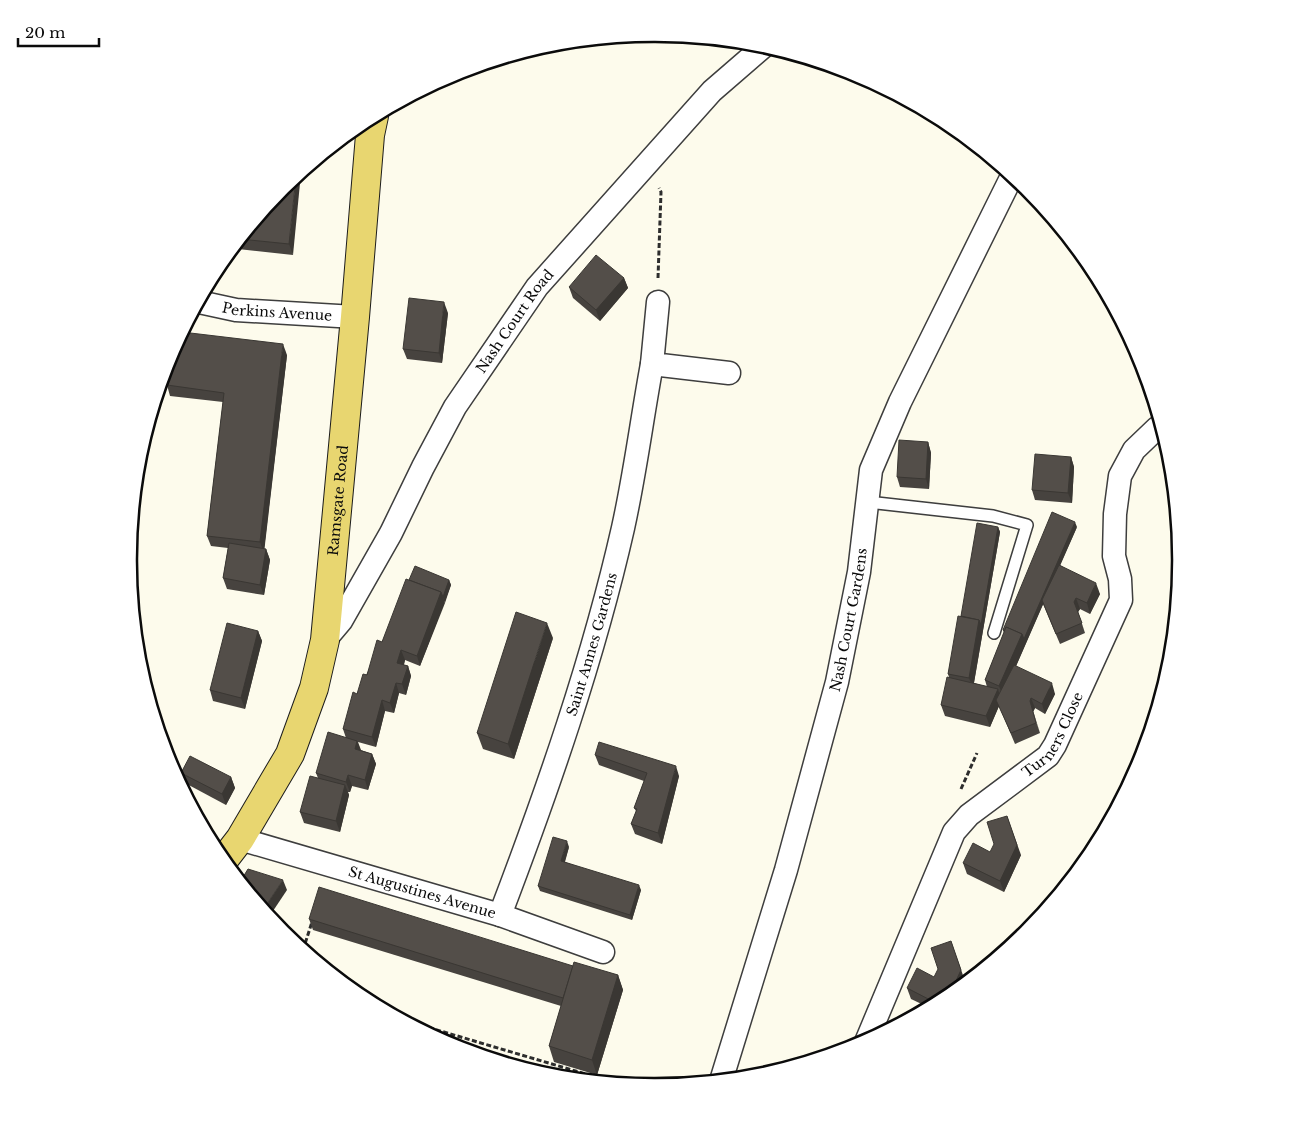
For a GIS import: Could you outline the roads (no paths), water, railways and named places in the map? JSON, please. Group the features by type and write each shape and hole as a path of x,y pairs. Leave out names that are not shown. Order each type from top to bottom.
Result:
{"main road":[{"name":"Ramsgate Road","path":"228,854 240,839 290,754 314,688 325,640 372,127"}],"street":[{"name":"Nash Court Road","path":"325,640 341,621 391,533 455,407 536,287 712,92 757,52"},
{"name":"Nash Court Gardens","path":"723,1074 786,870 837,682 859,572 871,470 900,402 1009,183"},
{"name":"Saint Annes Gardens","path":"500,915 540,808 594,638 623,527 652,364 658,302"},
{"name":"Perkins Avenue","path":"205,303 236,310 355,317"},
{"path":"652,364 729,373"},
{"name":"Turners Close","path":"884,1024 954,832 969,815 1048,756 1056,745 1121,600 1120,579 1114,556 1115,514 1120,476 1134,450 1156,429"},
{"name":"St Augustines Avenue","path":"240,839 500,915 602,952"}],"lane":[{"path":"868,502 993,516 1027,525 994,633"}]}
